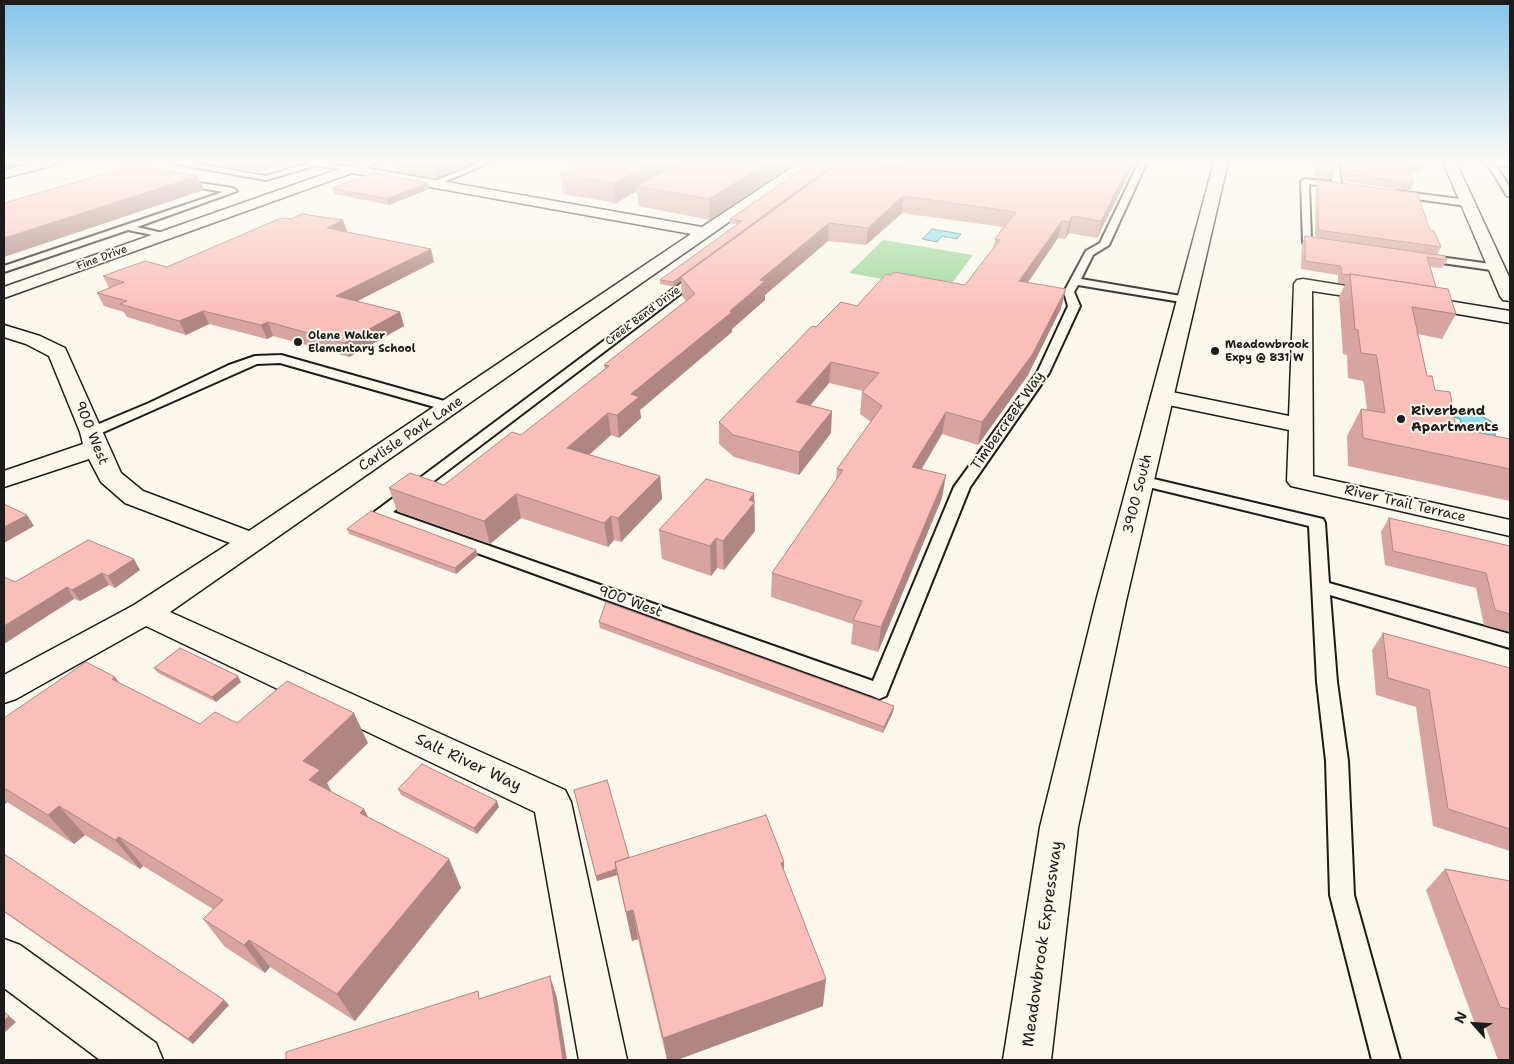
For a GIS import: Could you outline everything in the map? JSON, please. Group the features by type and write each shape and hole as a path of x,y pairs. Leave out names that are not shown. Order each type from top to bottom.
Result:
{"street":[{"name":"Fine Drive","path":"4,293 232,212"},
{"path":"591,212 704,232"},
{"path":"609,215 615,212"},
{"name":"Carlisle Park Lane","path":"4,690 145,613 252,542 734,212"},
{"name":"3900 South","path":"1059,827 1111,601 1209,212"},
{"path":"1471,212 1509,296"},
{"path":"1164,388 1300,415 1303,284 1510,317"},
{"name":"900 West","path":"4,331 33,340 58,352 110,477 134,497 252,542"},
{"path":"4,352 33,340"},
{"name":"River Trail Terrace","path":"1300,415 1300,480 1510,528"},
{"path":"4,479 94,440"},
{"name":"Salt River Way","path":"145,613 552,802 603,1060"},
{"name":"Meadowbrook Expressway","path":"1027,1060 1059,827"},
{"path":"4,961 139,1060"}],"lane":[{"path":"4,269 172,212"},
{"name":"Timbercreek Way","path":"879,691 962,487 1043,373 1074,306 1069,292 1089,253 1104,245 1120,212"},
{"path":"1306,212 1306,241 1335,245"},
{"path":"127,227 164,236"},
{"path":"1414,256 1498,268"},
{"name":"Creek Bend Drive","path":"381,512 712,265"},
{"path":"1075,281 1187,300"},
{"path":"94,440 154,406 233,368 255,360 281,359 450,407"},
{"path":"1142,481 1317,523 1327,682 1337,761 1342,895 1386,1060"},
{"name":"900 West","path":"381,512 879,691"},
{"path":"1322,588 1510,641"}],"green space":[{"path":"883,240 973,255 946,291 849,273"}],"water":[{"path":"932,229 961,234 957,239 942,236 937,242 922,239"},
{"path":"1451,409 1475,413 1491,421 1497,441 1469,434 1467,427 1461,423 1460,419 1453,417"}],"building":[{"path":"4,212 86,212 4,238"},
{"path":"741,212 769,212 673,282 660,280 742,221 730,219"},
{"path":"771,212 886,212 868,228 829,223 760,280 765,281 730,311 732,312 631,394 639,397 617,415 608,413 567,448 660,476 618,518 611,516 604,523 516,494 484,521 389,488 410,473 444,485 512,432 521,435 609,366 604,365 695,294 681,277"},
{"path":"1014,212 1106,212 1101,221 1072,216 1069,222 1062,221 1019,281 1066,289 1032,355 982,422 946,412 912,467 946,475 881,627 853,620 862,601 772,573 843,470 837,469 882,406 862,392 879,373 831,362 796,402 832,411 799,452 733,435 719,422 812,326 816,327 841,302 857,306 886,274 891,275 894,272 965,285 1000,240 995,239 1016,212"},
{"path":"1318,212 1424,212 1430,230 1434,231 1441,247 1318,230"},
{"path":"302,214 343,220 327,228 431,249 336,296 400,312 344,343 268,322 261,325 203,311 179,321 120,304 127,301 97,293 124,282 103,276 145,261 167,267 281,218 291,219"},
{"path":"1305,236 1445,256 1447,260 1427,257 1436,287 1342,274 1341,266 1305,261"},
{"path":"1350,274 1448,289 1456,314 1412,307 1427,376 1432,376 1435,390 1450,392 1456,428 1510,439 1510,469 1363,438 1361,409 1385,413 1376,355 1361,353 1358,330 1355,329"},
{"path":"706,479 754,493 749,500 755,502 723,541 716,538 710,546 659,530"},
{"path":"4,504 27,515 4,527"},
{"path":"371,511 476,550 455,568 347,529"},
{"path":"1389,518 1510,546 1510,614 1495,610 1486,573 1393,551"},
{"path":"88,540 134,559 108,576 102,573 72,590 67,587 4,626 4,577 15,582"},
{"path":"606,602 894,706 884,727 599,622"},
{"path":"1383,633 1510,668 1510,829 1448,809 1429,690 1388,678"},
{"path":"180,648 238,676 212,697 154,668"},
{"path":"86,662 115,677 112,679 200,724 215,712 237,723 287,681 354,713 303,761 320,770 309,780 364,809 360,813 449,859 337,994 249,940 244,945 203,919 223,900 119,837 115,840 59,806 48,815 4,788 4,718"},
{"path":"422,764 497,801 474,828 398,789"},
{"path":"607,780 629,857 615,862 616,869 596,876 574,790"},
{"path":"766,815 784,862 781,863 826,979 663,1038 633,910 626,912 615,862"},
{"path":"4,854 224,1000 188,1039 4,911"},
{"path":"1445,869 1510,881 1510,1009 1500,1007"},
{"path":"550,976 563,1060 286,1060 286,1052 478,991 479,999"},
{"path":"4,1012 9,1016 4,1021"}],"place":[{"name":"Olene Walker Elementary School","path":"298,342"},
{"name":"Meadowbrook Expy @ 831 W","path":"1215,351"},
{"name":"Riverbend Apartments","path":"1401,419"}]}
